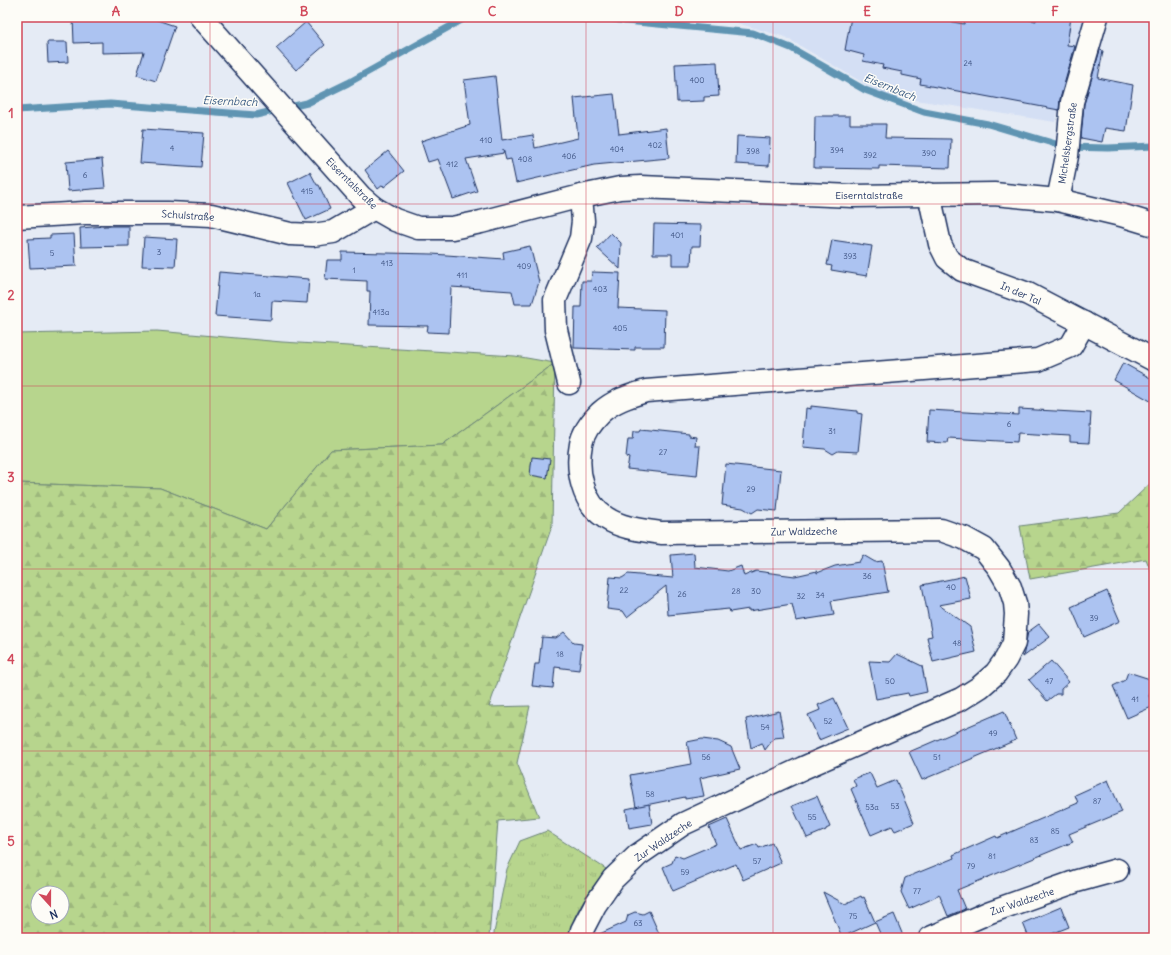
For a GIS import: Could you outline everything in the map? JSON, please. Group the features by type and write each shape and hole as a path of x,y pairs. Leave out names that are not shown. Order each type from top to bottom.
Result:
{"street":[{"name":"Eiserntalstraße","path":"201,17 344,178 374,208 395,220 418,228 452,228 581,196 620,188 641,186 854,196 994,194 1058,200 1121,215 1154,225"},
{"name":"Michelsbergstraße","path":"1058,200 1068,149 1072,102 1097,17"},
{"name":"In der Tal","path":"929,194 940,244 947,258 962,270 1028,294 1154,360"},
{"path":"569,383 556,330 555,300 581,238 583,221 581,196"},
{"name":"Schulstraße","path":"17,217 107,212 211,215 290,234 312,236 333,232 374,208"},
{"name":"Zur Waldzeche","path":"580,938 582,930 595,905 613,879 638,855 684,824 803,768 961,699 980,687 996,673 1006,659 1014,643 1016,614 1015,603 1010,588 999,568 984,549 964,538 941,530 662,533 630,529 605,518 593,506 587,496 578,468 581,443 588,428 600,413 620,399 646,391 1038,360 1071,346 1084,323"},
{"name":"Zur Waldzeche","path":"930,938 990,912 1116,870"}],"shaded area":[{"path":"707,17 1088,17 1055,122 884,95 785,37 720,18"}],"green space":[{"path":"157,331 282,342 515,356 555,363 442,445 331,450 266,529 160,488 17,483 17,334"},
{"path":"555,363 552,526 489,707 530,706 517,763 539,817 498,821 489,938 17,938 17,483 160,488 266,529 331,450 442,445"},
{"path":"1154,480 1154,579 1146,559 1030,579 1020,526 1119,513"},
{"path":"547,831 606,869 578,910 568,938 493,938 507,869 520,841"}],"building":[{"path":"73,17 148,17 175,26 156,81 137,75 144,52 102,53 102,42 74,43"},
{"path":"851,17 925,17 964,24 966,17 980,17 1001,21 1002,17 1016,17 1036,21 1036,17 1071,17 1067,45 1075,46 1060,99 1059,110 920,84 921,79 902,75 902,72 882,68 883,65 863,61 864,55 845,50"},
{"path":"306,22 325,45 296,70 276,48"},
{"path":"47,42 67,42 68,62 48,63"},
{"path":"1100,50 1103,51 1098,78 1133,85 1126,131 1105,128 1102,142 1081,138 1084,104"},
{"path":"717,62 719,96 704,97 704,101 677,102 675,64"},
{"path":"495,76 502,140 533,135 535,148 578,138 574,98 614,94 619,134 666,128 669,158 594,165 516,183 511,159 506,160 503,149 504,153 466,159 477,191 453,199 438,159 428,162 421,141 470,125 464,80"},
{"path":"815,116 850,116 850,124 886,124 885,138 951,139 950,168 879,166 879,169 814,168"},
{"path":"143,129 204,133 201,167 140,163"},
{"path":"737,136 770,138 769,166 736,164"},
{"path":"388,151 404,171 384,187 383,185 378,189 365,170"},
{"path":"102,159 105,188 68,191 66,162"},
{"path":"310,172 317,185 319,185 330,209 306,220 288,183"},
{"path":"654,224 701,225 700,246 692,246 691,265 672,265 672,254 653,254"},
{"path":"129,226 129,246 81,247 80,228"},
{"path":"611,233 621,243 620,269 597,248"},
{"path":"74,234 76,266 30,268 28,239 50,238 50,235"},
{"path":"144,237 177,239 175,267 142,266"},
{"path":"832,240 872,246 867,276 831,270 832,266 827,265"},
{"path":"530,246 539,282 532,304 515,304 512,291 451,287 449,333 427,332 428,326 369,325 370,291 367,291 367,281 325,279 327,260 342,260 342,252 432,254 504,259 503,252"},
{"path":"219,272 309,279 307,303 272,301 271,320 215,316"},
{"path":"592,272 620,273 618,308 665,310 664,347 635,347 635,350 574,348 575,307 581,307 582,281 591,281"},
{"path":"1123,363 1154,380 1154,403 1114,380"},
{"path":"811,406 857,411 857,413 862,414 858,452 838,451 833,454 825,449 803,447 806,408 811,409"},
{"path":"1019,409 1091,413 1089,443 1070,442 1070,436 1018,433 1017,442 948,438 947,443 927,442 929,410 1019,415"},
{"path":"641,429 689,434 689,436 696,437 695,446 700,446 697,476 627,469 629,458 626,457 628,439 633,439 634,431 640,431"},
{"path":"532,457 550,459 547,478 530,475"},
{"path":"726,464 781,470 777,511 758,509 752,513 743,508 722,505"},
{"path":"694,553 695,567 728,571 741,566 744,576 756,571 795,576 817,571 817,573 835,566 859,562 863,555 875,562 882,561 888,592 831,601 834,615 796,621 792,604 749,611 749,609 730,612 729,609 668,615 666,586 627,617 623,611 607,609 610,577 622,578 628,574 673,578 671,555"},
{"path":"965,576 971,599 939,605 970,627 976,652 933,662 927,637 932,636 922,585"},
{"path":"1107,591 1120,621 1084,637 1071,607"},
{"path":"1039,624 1050,637 1023,657 1028,632"},
{"path":"564,632 574,643 582,644 579,670 555,667 553,688 532,686 535,664 539,664 542,637 556,638"},
{"path":"897,654 922,666 927,692 909,696 908,693 876,699 869,661 890,662"},
{"path":"1051,661 1069,682 1061,689 1061,694 1056,694 1047,701 1029,680"},
{"path":"1128,672 1150,679 1153,685 1149,696 1154,706 1127,718 1113,686 1125,680"},
{"path":"834,698 848,728 819,740 808,715 820,710 818,705"},
{"path":"779,711 784,737 774,738 765,750 762,743 751,748 746,719"},
{"path":"1004,711 1016,740 922,780 909,752"},
{"path":"702,739 718,741 731,747 740,769 700,778 704,796 685,799 685,797 636,807 630,775 691,764 687,742"},
{"path":"870,773 877,788 896,780 914,823 895,831 892,826 871,835 851,789 856,786 853,779"},
{"path":"1108,780 1122,812 1069,834 1073,842 957,890 965,909 948,916 939,894 934,898 909,909 901,892 905,878 954,858 953,855 996,836 997,838 1078,803 1075,795"},
{"path":"817,796 830,827 807,838 792,806"},
{"path":"649,804 652,824 629,828 626,809"},
{"path":"727,819 741,850 757,844 759,848 772,843 781,863 743,880 736,864 673,891 663,867 672,863 675,855 683,858 716,844 709,827"},
{"path":"823,892 845,904 861,896 862,898 864,897 875,922 842,937"},
{"path":"1061,907 1069,927 1041,938 1029,938 1023,923"},
{"path":"649,911 661,938 593,938 626,922 628,915 635,912 643,914"},
{"path":"894,914 904,938 882,938 875,922"}],"waterway":[{"name":"Eisernbach","path":"17,110 110,104 256,115 307,103 348,83 467,17"},
{"name":"Eisernbach","path":"602,17 626,21 753,33 791,48 865,90 924,112 988,124 1066,147 1108,148 1154,146"}]}
